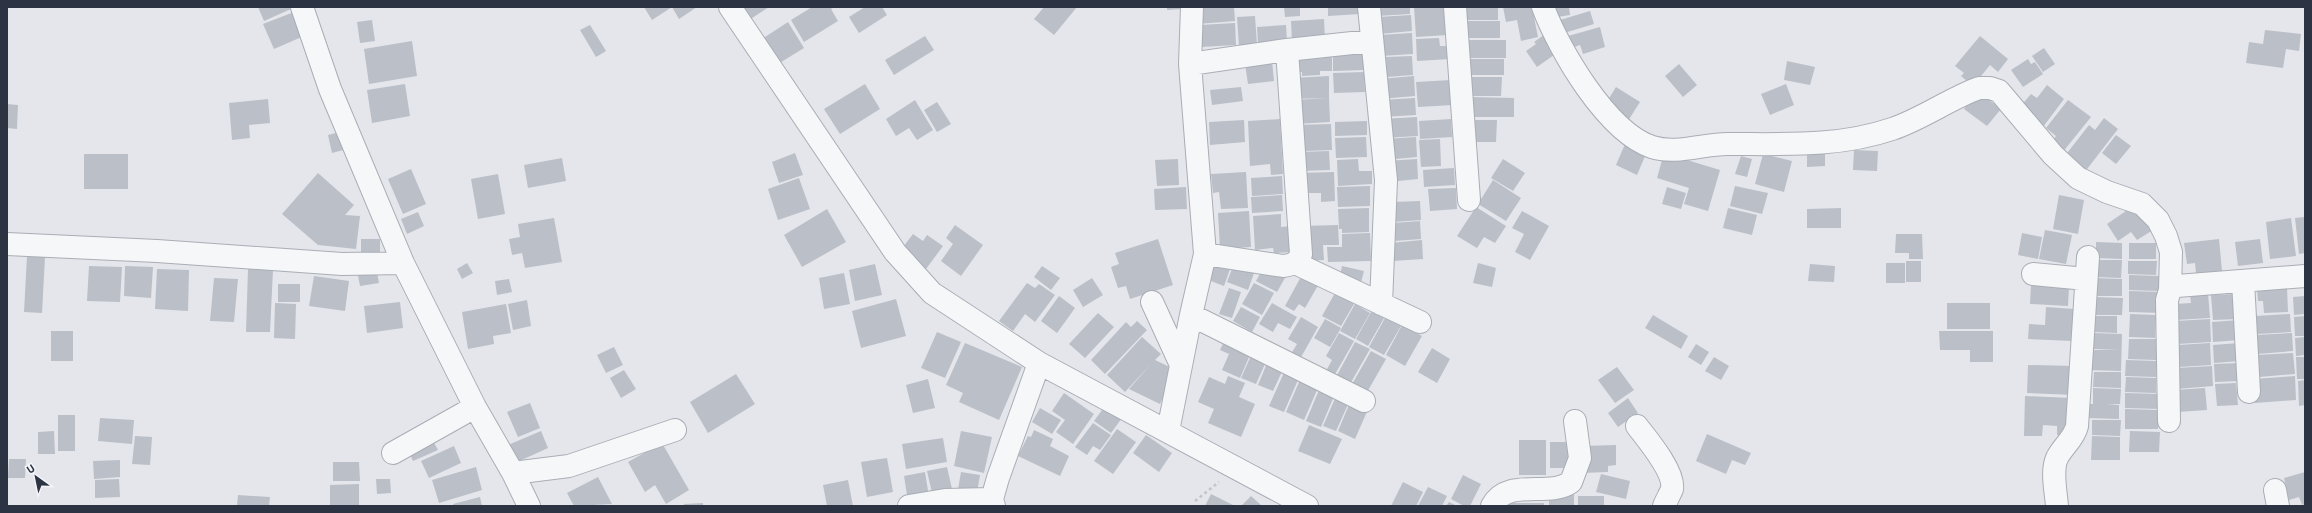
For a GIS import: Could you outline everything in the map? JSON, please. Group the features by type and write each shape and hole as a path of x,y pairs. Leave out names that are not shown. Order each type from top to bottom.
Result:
{"street":[{"path":"302,7 330,89 402,263 475,406 513,473 529,506"},
{"path":"730,7 896,252 932,293 1039,363 1246,472 1307,506"},
{"path":"1168,431 1191,315 1206,254 1190,64 1192,7"},
{"path":"1370,7 1371,41 1386,180 1381,304"},
{"path":"1455,7 1469,200"},
{"path":"1543,7 1566,55 1605,112 1624,131 1653,147 1684,149 1727,144 1822,144 1863,138 1893,129 1979,88 1990,88 1999,91 2053,155 2078,178 2107,192 2142,204 2158,220 2171,252 2170,290 2167,300 2169,421"},
{"path":"1190,64 1287,50 1371,41"},
{"path":"1287,50 1301,254 1295,263"},
{"path":"7,244 172,252 342,264 402,263"},
{"path":"1206,254 1283,266 1295,263 1420,322"},
{"path":"2057,506 2055,470 2057,459 2075,435 2077,426 2088,257"},
{"path":"2033,274 2086,279"},
{"path":"2170,290 2177,286 2305,276"},
{"path":"2243,281 2249,392"},
{"path":"1152,302 1181,365"},
{"path":"1191,315 1364,402"},
{"path":"909,506 945,500 993,502 1039,363"},
{"path":"393,453 475,406"},
{"path":"1492,506 1495,500 1509,492 1560,487 1571,482 1580,458 1575,421"},
{"path":"1637,426 1664,464 1670,477 1672,488 1664,506"},
{"path":"513,473 569,466 675,430"}],"path":[{"path":"1195,501 1207,489 1219,482 1246,472"}],"building":[{"path":"258,7 290,7 291,9 264,21"},
{"path":"644,7 672,7 652,20"},
{"path":"672,7 697,7 679,19"},
{"path":"741,7 769,7 749,20"},
{"path":"812,7 834,7 831,9 838,21 804,42 791,20"},
{"path":"865,7 882,7 887,15 859,33 849,17"},
{"path":"1044,7 1077,7 1054,35 1034,19"},
{"path":"1167,7 1183,7 1183,9 1167,10"},
{"path":"1197,7 1234,7 1235,21 1198,24"},
{"path":"1284,7 1300,7 1300,16 1285,17"},
{"path":"1328,7 1360,7 1360,14 1328,16"},
{"path":"1377,7 1410,7 1410,14 1377,16"},
{"path":"1414,7 1445,7 1447,35 1416,37"},
{"path":"1459,7 1498,7 1498,20 1464,20"},
{"path":"1503,7 1532,7 1538,37 1521,41 1517,20 1506,22"},
{"path":"1549,7 1569,7 1570,15 1551,18"},
{"path":"1590,11 1594,24 1564,33 1560,20"},
{"path":"294,12 304,36 274,49 263,24"},
{"path":"1411,15 1412,31 1379,34 1378,17"},
{"path":"1255,16 1257,45 1239,46 1237,17"},
{"path":"1324,19 1325,40 1292,42 1291,21"},
{"path":"372,20 375,41 360,43 357,22"},
{"path":"1465,21 1500,21 1500,38 1465,38"},
{"path":"788,22 804,48 778,64 762,39"},
{"path":"1235,23 1236,45 1201,47 1200,25"},
{"path":"590,25 606,51 596,57 580,30"},
{"path":"1286,25 1287,42 1258,44 1257,27"},
{"path":"1600,27 1605,47 1583,54 1580,45 1571,48 1568,36"},
{"path":"2265,30 2301,34 2299,51 2286,49 2283,68 2246,63 2249,42 2263,44"},
{"path":"1548,32 1561,50 1537,67 1526,51 1536,44 1534,42"},
{"path":"1412,33 1413,54 1380,56 1379,35"},
{"path":"925,36 934,50 894,75 885,60"},
{"path":"1980,36 2008,59 1998,72 1990,65 1973,86 1961,76 1964,73 1955,66"},
{"path":"1439,38 1440,46 1449,46 1450,59 1417,61 1416,39"},
{"path":"1465,40 1506,40 1506,58 1465,58"},
{"path":"412,41 417,76 369,84 364,49"},
{"path":"2044,48 2055,64 2043,72 2032,56"},
{"path":"1363,50 1364,70 1333,71 1333,51"},
{"path":"1332,53 1332,71 1320,71 1320,75 1302,76 1302,72 1292,72 1291,55"},
{"path":"1412,56 1413,75 1387,77 1386,57"},
{"path":"1469,59 1504,59 1504,75 1469,75"},
{"path":"2028,59 2031,64 2035,62 2043,74 2023,87 2011,70"},
{"path":"1272,61 1274,81 1248,84 1245,64"},
{"path":"1787,61 1815,67 1810,85 1784,80"},
{"path":"1679,64 1697,85 1683,97 1665,76"},
{"path":"1364,72 1365,92 1334,93 1333,73"},
{"path":"1329,76 1329,98 1292,99 1292,78"},
{"path":"1414,76 1415,96 1380,99 1379,79"},
{"path":"1469,77 1502,77 1501,96 1469,96"},
{"path":"1451,80 1453,105 1418,107 1416,82"},
{"path":"405,84 410,116 372,123 367,90"},
{"path":"865,84 880,109 840,134 824,109"},
{"path":"1786,84 1794,105 1770,115 1761,94"},
{"path":"2047,85 2064,99 2043,127 2019,108 2031,94 2037,98"},
{"path":"1241,87 1243,101 1212,105 1210,90"},
{"path":"1616,87 1640,102 1626,124 1605,105"},
{"path":"1977,91 2001,109 1987,126 1964,109"},
{"path":"1469,97 1514,98 1514,117 1468,117"},
{"path":"1329,98 1330,122 1295,124 1294,100"},
{"path":"1415,98 1416,115 1382,117 1381,100"},
{"path":"268,99 270,123 249,125 250,138 232,140 229,103"},
{"path":"915,100 933,130 917,140 909,128 896,136 886,119"},
{"path":"2068,100 2091,117 2062,153 2050,144 2056,136 2046,128"},
{"path":"937,102 951,124 937,132 924,110"},
{"path":"7,104 18,105 17,129 7,128"},
{"path":"1417,117 1418,136 1384,138 1382,119"},
{"path":"2104,118 2118,129 2084,173 2064,157 2089,125 2095,130"},
{"path":"1280,119 1283,174 1271,175 1270,164 1250,166 1248,121"},
{"path":"1451,119 1452,137 1420,139 1419,121"},
{"path":"1244,120 1245,142 1210,145 1209,122"},
{"path":"1469,120 1497,120 1496,142 1469,142"},
{"path":"1367,121 1367,135 1335,136 1335,122"},
{"path":"1331,124 1332,150 1304,151 1295,125"},
{"path":"347,130 351,148 332,153 328,135"},
{"path":"2116,135 2131,146 2116,164 2102,153"},
{"path":"1366,137 1367,157 1336,158 1335,138"},
{"path":"1416,137 1417,157 1385,160 1384,139"},
{"path":"1440,139 1441,166 1421,167 1419,140"},
{"path":"1625,144 1646,154 1637,175 1616,165"},
{"path":"1825,148 1825,166 1807,167 1807,149"},
{"path":"1854,150 1878,151 1877,171 1853,170"},
{"path":"1329,151 1330,170 1299,171 1298,152"},
{"path":"795,153 803,175 779,183 772,162"},
{"path":"1664,153 1720,170 1708,211 1684,204 1689,188 1657,178"},
{"path":"84,154 128,154 128,189 84,189"},
{"path":"1763,154 1792,161 1784,192 1755,184"},
{"path":"1741,156 1752,159 1747,177 1735,174"},
{"path":"562,158 566,181 528,188 524,165"},
{"path":"1178,159 1179,185 1157,186 1155,160"},
{"path":"1358,159 1359,171 1372,171 1372,184 1338,186 1337,160"},
{"path":"1417,159 1418,179 1388,182 1386,161"},
{"path":"1503,159 1525,173 1513,191 1491,178"},
{"path":"1454,168 1455,185 1424,187 1423,170"},
{"path":"411,169 426,204 403,214 388,179"},
{"path":"1246,172 1248,208 1221,209 1219,192 1213,193 1211,174"},
{"path":"1334,172 1335,201 1321,202 1321,193 1299,193 1298,173"},
{"path":"318,173 354,205 345,215 360,216 356,249 318,245 282,214"},
{"path":"498,174 505,214 478,219 471,179"},
{"path":"1282,176 1283,194 1252,196 1251,178"},
{"path":"799,178 810,209 778,220 768,189"},
{"path":"1493,180 1521,198 1506,221 1478,204"},
{"path":"1370,186 1370,206 1338,207 1337,187"},
{"path":"1735,186 1768,193 1762,214 1730,206"},
{"path":"1186,187 1187,209 1155,210 1154,189"},
{"path":"1667,187 1686,193 1681,209 1662,204"},
{"path":"1456,188 1457,209 1430,211 1428,189"},
{"path":"1282,195 1283,211 1252,213 1251,197"},
{"path":"2059,195 2084,200 2078,234 2053,229"},
{"path":"1420,201 1421,220 1393,222 1392,202"},
{"path":"2136,204 2153,230 2137,240 2131,232 2118,241 2107,224"},
{"path":"1476,207 1506,226 1495,243 1484,237 1477,248 1457,236"},
{"path":"1369,208 1369,232 1342,233 1342,229 1339,229 1338,209"},
{"path":"1728,208 1757,215 1752,235 1723,228"},
{"path":"1841,208 1841,228 1807,228 1807,209"},
{"path":"827,209 846,242 802,267 784,235"},
{"path":"1249,211 1251,247 1220,249 1218,213"},
{"path":"1522,211 1549,226 1530,260 1515,252 1524,234 1512,228"},
{"path":"418,212 424,226 407,234 401,219"},
{"path":"1281,214 1281,227 1292,226 1294,252 1274,253 1273,248 1255,250 1253,216"},
{"path":"2305,217 2305,253 2299,254 2295,218"},
{"path":"554,218 562,262 525,268 522,253 512,255 509,239 520,237 518,224"},
{"path":"2291,218 2296,256 2270,259 2266,222"},
{"path":"1420,221 1421,239 1394,241 1393,223"},
{"path":"955,225 983,245 961,276 941,261 953,244 946,238"},
{"path":"1338,225 1339,245 1323,245 1324,260 1303,261 1302,226"},
{"path":"2045,230 2072,235 2066,264 2039,259"},
{"path":"1370,233 1371,261 1328,262 1327,247 1342,247 1342,234"},
{"path":"2022,233 2042,237 2038,259 2018,255"},
{"path":"913,234 923,241 927,235 943,246 926,269 900,251"},
{"path":"1896,234 1922,234 1923,259 1909,259 1909,253 1895,253"},
{"path":"361,239 380,239 380,256 361,256"},
{"path":"1158,239 1173,285 1130,299 1126,286 1118,288 1111,267 1119,264 1115,253"},
{"path":"2219,239 2222,271 2196,274 2195,263 2187,264 2184,243"},
{"path":"2260,239 2263,263 2238,266 2235,242"},
{"path":"1422,240 1423,259 1392,261 1390,243"},
{"path":"2096,242 2122,243 2122,259 2096,258"},
{"path":"2129,243 2156,243 2156,259 2129,259"},
{"path":"27,256 45,257 42,313 24,312"},
{"path":"2096,260 2122,260 2121,278 2096,277"},
{"path":"1210,261 1230,269 1224,286 1203,278"},
{"path":"1906,261 1921,261 1921,282 1906,282"},
{"path":"2128,261 2157,261 2156,275 2128,274"},
{"path":"467,263 473,273 462,279 457,269"},
{"path":"1478,263 1496,268 1492,287 1473,283"},
{"path":"1886,263 1905,263 1905,283 1886,283"},
{"path":"875,264 882,295 855,301 849,270"},
{"path":"1810,264 1835,266 1834,282 1808,281"},
{"path":"1265,265 1286,276 1277,292 1256,281"},
{"path":"89,266 122,267 120,302 87,301"},
{"path":"125,266 153,267 151,298 124,296"},
{"path":"1042,266 1060,278 1051,290 1034,277"},
{"path":"1233,266 1254,273 1248,290 1227,282"},
{"path":"1342,266 1364,271 1360,286 1339,281"},
{"path":"376,267 379,283 360,286 357,270"},
{"path":"157,269 189,270 188,311 155,309"},
{"path":"248,269 273,270 270,332 246,332"},
{"path":"844,273 850,304 824,309 819,278"},
{"path":"1303,273 1320,282 1305,308 1299,304 1294,311 1285,306"},
{"path":"2129,275 2159,276 2159,291 2129,290"},
{"path":"314,276 349,281 345,311 309,306"},
{"path":"214,278 238,279 234,322 210,321"},
{"path":"1092,278 1103,295 1083,307 1073,290"},
{"path":"2095,278 2122,279 2122,296 2095,296"},
{"path":"509,279 512,292 497,295 495,281"},
{"path":"1027,283 1035,288 1039,284 1055,295 1035,322 1025,314 1013,331 999,321"},
{"path":"1254,283 1274,293 1262,315 1242,304"},
{"path":"278,284 300,284 300,302 278,302"},
{"path":"2031,285 2069,287 2068,306 2030,304"},
{"path":"2287,287 2288,312 2264,313 2263,301 2258,301 2257,289"},
{"path":"1229,288 1241,292 1232,318 1219,314"},
{"path":"2129,291 2161,292 2161,313 2129,312"},
{"path":"1335,293 1354,304 1341,326 1322,316"},
{"path":"2208,293 2210,318 2175,320 2174,304 2191,303 2190,295"},
{"path":"2238,294 2239,319 2213,320 2211,295"},
{"path":"1059,296 1075,308 1057,333 1041,321"},
{"path":"2305,296 2305,314 2294,315 2293,297"},
{"path":"2095,297 2123,298 2122,315 2095,315"},
{"path":"896,299 906,336 861,348 852,311"},
{"path":"527,300 531,326 513,330 508,304"},
{"path":"400,302 403,328 367,333 364,306"},
{"path":"275,303 296,304 295,339 274,338"},
{"path":"1272,303 1297,317 1290,329 1278,323 1273,332 1259,324"},
{"path":"1947,303 1990,303 1990,329 1947,329"},
{"path":"506,304 511,333 493,336 494,344 468,349 462,312"},
{"path":"1355,304 1370,313 1355,339 1340,331"},
{"path":"1241,307 1260,317 1252,332 1233,321"},
{"path":"2046,307 2074,309 2073,341 2028,339 2029,324 2045,325"},
{"path":"1371,312 1384,318 1368,346 1356,339"},
{"path":"1098,313 1114,327 1085,358 1069,344"},
{"path":"2130,314 2156,315 2155,338 2129,337"},
{"path":"2290,314 2291,332 2257,334 2256,316"},
{"path":"1653,315 1688,336 1681,349 1645,328"},
{"path":"2094,316 2117,316 2117,333 2094,332"},
{"path":"2305,316 2305,336 2295,336 2294,317"},
{"path":"1301,317 1318,327 1300,359 1291,354 1297,344 1288,339"},
{"path":"1385,318 1401,326 1384,355 1369,347"},
{"path":"1325,319 1341,328 1330,347 1314,338"},
{"path":"2210,319 2211,342 2177,344 2176,321"},
{"path":"2239,320 2240,340 2213,342 2212,322"},
{"path":"1137,321 1147,330 1105,374 1091,360 1126,322 1131,327"},
{"path":"1402,325 1422,336 1405,366 1386,355"},
{"path":"51,331 73,331 73,361 51,361"},
{"path":"1939,331 1993,331 1993,362 1970,362 1970,350 1940,350"},
{"path":"937,332 961,342 945,378 921,368"},
{"path":"1339,333 1354,341 1334,376 1326,371 1332,360 1326,356"},
{"path":"2094,333 2122,334 2121,371 2086,370 2087,350 2119,350 2094,349"},
{"path":"2292,333 2293,351 2257,354 2256,335"},
{"path":"1142,337 1161,354 1155,360 1176,370 1160,404 1129,389 1152,363 1125,392 1107,375"},
{"path":"1226,337 1253,348 1240,378 1222,370 1229,354 1220,350"},
{"path":"2305,337 2305,355 2296,356 2295,338"},
{"path":"2129,339 2157,339 2156,360 2128,359"},
{"path":"1355,342 1370,349 1350,384 1336,377"},
{"path":"965,343 1022,367 999,420 959,402 963,393 946,385"},
{"path":"2210,343 2211,365 2179,367 2178,345"},
{"path":"2239,343 2240,361 2214,363 2213,345"},
{"path":"1696,344 1709,352 1701,365 1688,357"},
{"path":"614,347 623,365 606,373 597,355"},
{"path":"1432,348 1450,359 1437,383 1418,372"},
{"path":"1254,349 1269,355 1256,384 1241,378"},
{"path":"1371,351 1386,359 1366,394 1351,386"},
{"path":"2293,353 2295,374 2259,377 2257,355"},
{"path":"1270,356 1286,363 1273,391 1258,385"},
{"path":"1714,357 1729,366 1721,380 1705,371"},
{"path":"2296,357 2305,357 2305,379 2297,379"},
{"path":"2126,360 2156,361 2156,377 2125,376"},
{"path":"2239,363 2240,381 2215,382 2214,364"},
{"path":"2028,365 2075,366 2074,395 2027,393"},
{"path":"1287,366 1301,373 1284,412 1269,406"},
{"path":"2212,366 2213,386 2177,389 2176,368"},
{"path":"1617,367 1634,390 1615,403 1598,380"},
{"path":"624,370 636,389 621,398 610,378"},
{"path":"2094,372 2121,372 2121,388 2093,387"},
{"path":"1303,373 1321,381 1304,420 1286,412"},
{"path":"736,374 755,404 708,433 690,402"},
{"path":"1228,376 1245,383 1239,397 1255,404 1241,437 1208,423 1214,409 1198,402 1209,377 1225,384"},
{"path":"2295,376 2296,400 2255,403 2254,379"},
{"path":"2126,377 2156,378 2156,393 2125,392"},
{"path":"928,379 935,408 913,413 906,385"},
{"path":"2305,380 2305,405 2299,406 2298,381"},
{"path":"1322,383 1337,389 1321,427 1306,421"},
{"path":"2236,383 2238,405 2217,406 2215,384"},
{"path":"2093,388 2121,389 2120,404 2106,404 2119,405 2119,419 2086,418 2086,404 2093,404"},
{"path":"2205,388 2207,410 2177,412 2175,390"},
{"path":"1064,393 1094,414 1073,444 1056,432 1065,420 1052,411"},
{"path":"2125,393 2161,394 2160,409 2125,408"},
{"path":"1337,394 1350,400 1336,431 1323,426"},
{"path":"2025,396 2072,398 2070,436 2057,435 2057,426 2043,425 2042,436 2024,436"},
{"path":"1628,398 1638,413 1618,427 1608,413"},
{"path":"1351,400 1369,407 1355,439 1338,431"},
{"path":"1108,402 1125,414 1111,433 1094,421"},
{"path":"530,403 540,428 518,437 507,412"},
{"path":"1040,408 1061,420 1052,434 1032,422"},
{"path":"2125,409 2159,410 2158,429 2125,429"},
{"path":"58,415 75,415 75,451 58,451"},
{"path":"100,418 134,420 132,444 98,441"},
{"path":"2092,420 2121,420 2120,436 2092,435"},
{"path":"1093,423 1111,435 1100,450 1093,446 1087,455 1075,447"},
{"path":"1309,425 1342,439 1330,464 1298,451"},
{"path":"1117,429 1136,442 1113,474 1094,461"},
{"path":"1034,430 1053,439 1050,446 1069,456 1060,476 1018,456 1028,436 1031,437"},
{"path":"54,431 55,454 38,454 38,432"},
{"path":"541,431 548,448 515,463 508,445"},
{"path":"961,431 992,437 984,473 954,466"},
{"path":"2130,431 2160,432 2159,452 2129,452"},
{"path":"1707,434 1751,453 1745,465 1732,460 1726,474 1696,461"},
{"path":"1146,435 1172,453 1159,472 1133,453"},
{"path":"135,436 152,437 150,465 132,464"},
{"path":"2092,436 2120,437 2120,460 2091,460"},
{"path":"431,437 438,450 413,461 407,448"},
{"path":"943,438 947,462 906,469 902,444"},
{"path":"1519,440 1546,440 1546,475 1519,475"},
{"path":"1550,442 1577,442 1577,468 1550,468"},
{"path":"662,443 689,490 666,504 655,485 645,492 628,462"},
{"path":"1616,445 1616,465 1608,466 1608,472 1582,473 1581,446"},
{"path":"454,446 461,463 429,478 421,461"},
{"path":"887,458 893,492 867,497 861,462"},
{"path":"9,459 26,459 25,478 8,478"},
{"path":"120,460 120,477 94,479 93,461"},
{"path":"333,462 359,462 360,481 333,481"},
{"path":"476,467 482,490 439,503 432,480"},
{"path":"947,467 952,489 932,493 927,471"},
{"path":"925,472 929,497 908,501 904,476"},
{"path":"961,472 980,475 976,498 957,495"},
{"path":"2305,472 2305,504 2302,505 2299,497 2289,500 2284,478"},
{"path":"1601,474 1630,481 1626,499 1596,492"},
{"path":"1463,475 1481,484 1470,506 1464,506 1451,499"},
{"path":"598,477 612,504 574,506 567,493"},
{"path":"119,479 120,497 95,498 95,480"},
{"path":"376,479 390,479 391,493 377,494"},
{"path":"848,480 853,506 827,506 823,485"},
{"path":"1403,482 1423,492 1416,506 1391,506"},
{"path":"359,484 359,506 330,506 330,485"},
{"path":"1428,487 1447,496 1442,506 1418,506"},
{"path":"1549,490 1574,490 1574,506 1549,506"},
{"path":"1211,494 1235,506 1205,506"},
{"path":"238,495 270,497 269,506 237,506"},
{"path":"1251,496 1262,506 1241,506"},
{"path":"1578,496 1604,496 1604,506 1578,506"},
{"path":"480,497 482,506 454,506 453,504"},
{"path":"1449,502 1457,506 1446,506"},
{"path":"703,503 703,506 684,506 684,504"},
{"path":"1496,503 1544,503 1544,506 1496,506"}]}
